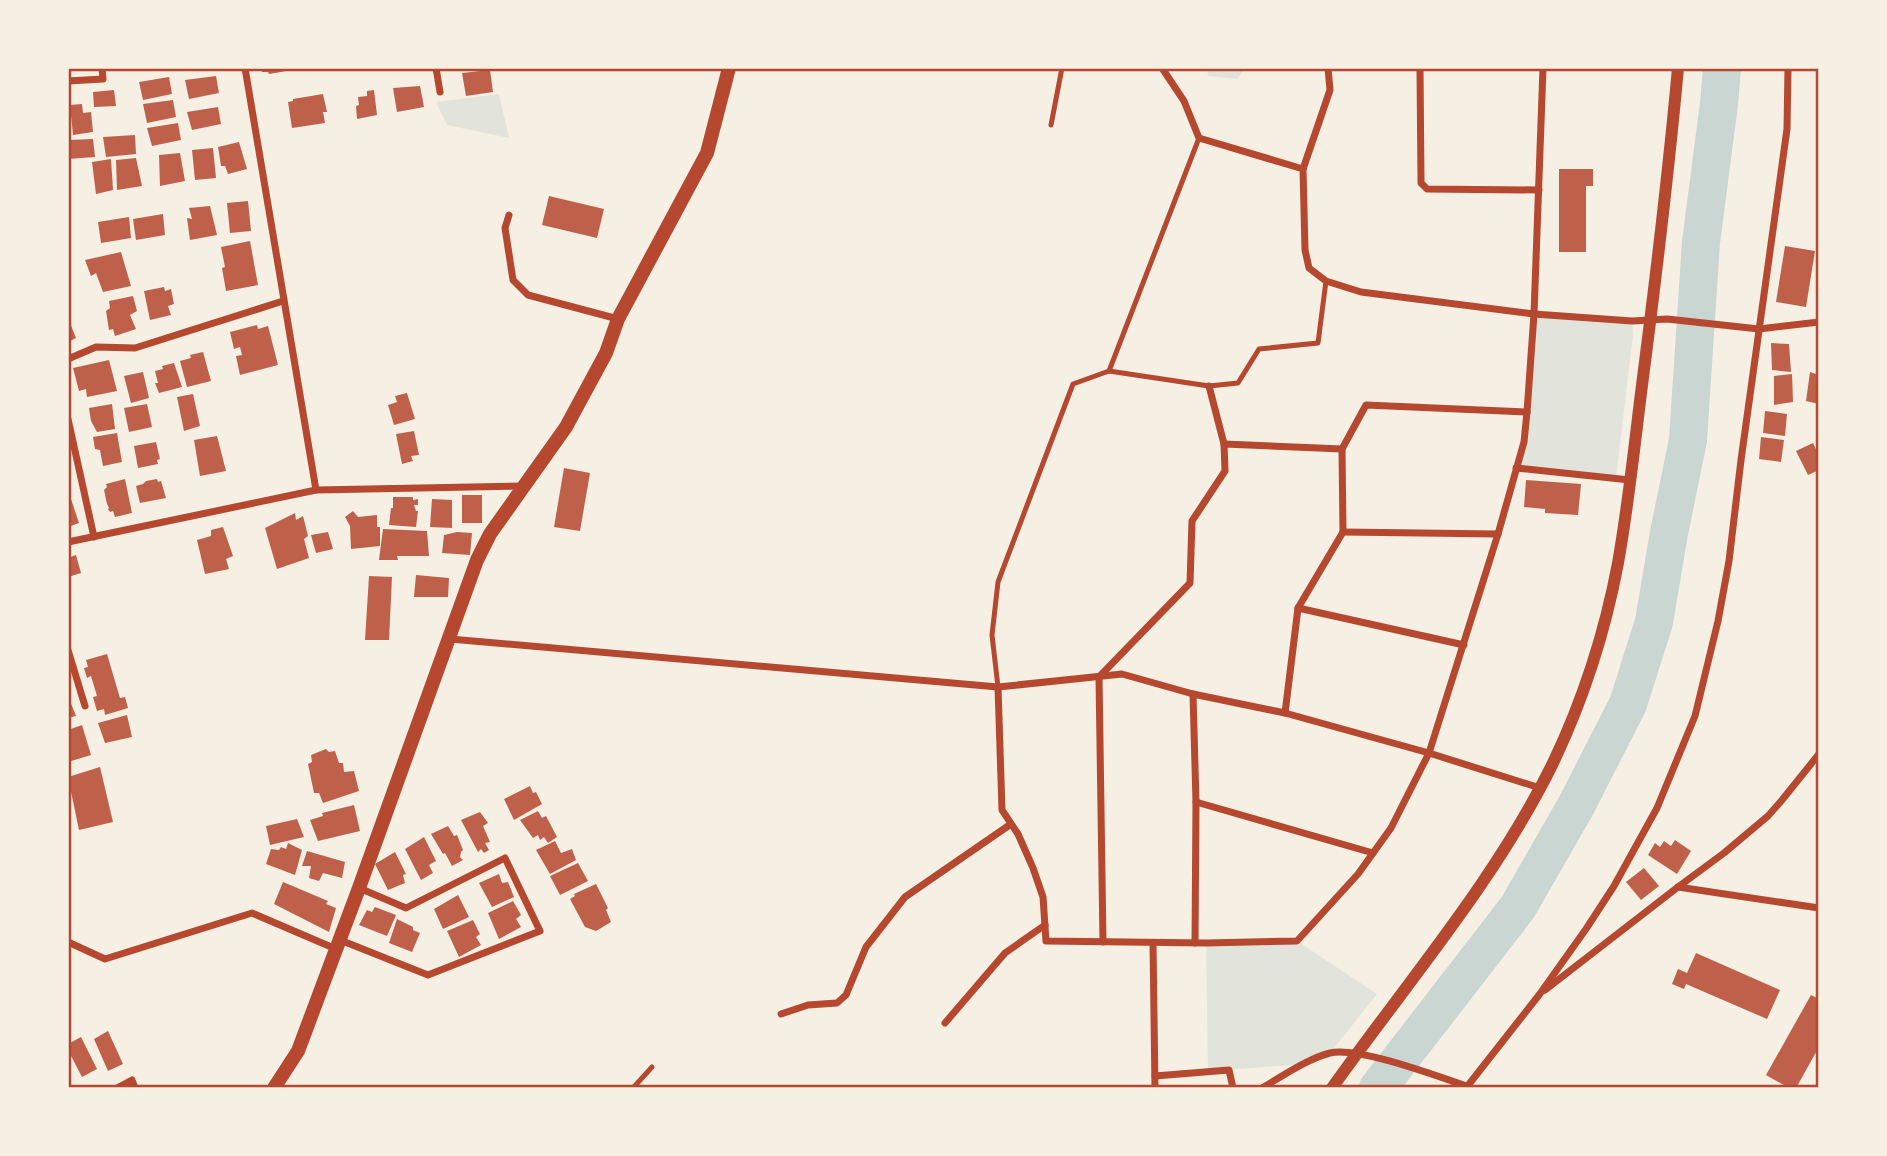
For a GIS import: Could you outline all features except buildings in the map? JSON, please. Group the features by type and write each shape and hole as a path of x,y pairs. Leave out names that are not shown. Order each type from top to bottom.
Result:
{"main road":[{"path":"274,1088 298,1051 477,560 490,534 566,427 606,353 618,319 707,153 729,68"}],"street":[{"path":"68,80 103,79 102,68"},
{"path":"244,68 316,490"},
{"path":"436,68 440,92"},
{"path":"1162,68 1184,101 1199,138 1303,169"},
{"path":"1328,68 1330,90 1303,169 1305,250 1309,268 1326,281 1361,292 1534,314 1632,321 1673,320 1755,329 1819,322"},
{"path":"1420,68 1421,183 1427,189 1539,190"},
{"path":"998,687 1002,810 1033,867 1043,897 1046,940 1153,943 1297,941 1358,874 1391,828 1429,753 1524,442 1534,314 1543,68"},
{"path":"1332,1088 1485,880 1516,832 1554,760 1580,700 1604,626 1620,555 1669,172 1678,68"},
{"path":"1262,1088 1331,1052 1375,1057 1468,1087 1586,929 1628,862 1670,778 1695,716 1718,621 1729,561 1755,329 1787,128 1788,68"},
{"path":"509,215 505,228 513,280 528,295 618,319"},
{"path":"68,359 96,346 135,348 283,301"},
{"path":"1103,942 1099,677 1190,583 1192,521 1225,471 1224,444 1209,386"},
{"path":"1285,713 1297,608 1342,532 1342,449 1366,405 1527,412"},
{"path":"68,419 94,537"},
{"path":"1224,444 1342,449"},
{"path":"1516,468 1630,481"},
{"path":"68,542 316,490 523,486"},
{"path":"1342,532 1498,534"},
{"path":"1297,608 1464,645"},
{"path":"449,639 998,687 1122,674 1193,694 1285,713 1429,753 1540,788"},
{"path":"68,650 71,668 85,706"},
{"path":"1193,694 1196,802 1195,943"},
{"path":"1539,995 1768,816 1819,754"},
{"path":"1196,802 1373,853"},
{"path":"781,1013 808,1005 837,1003 846,995 866,947 905,897 1011,824"},
{"path":"68,942 105,959 253,913 428,975 540,931 505,858 406,908 359,888"},
{"path":"1678,887 1819,908"},
{"path":"945,1023 1005,953 1045,925"},
{"path":"1153,943 1155,1088"},
{"path":"1154,1076 1229,1070 1233,1088"},
{"path":"117,1088 132,1080 135,1088"}],"lane":[{"path":"1051,125 1062,68"},
{"path":"1109,371 1199,138"},
{"path":"998,687 992,635 998,582 1073,384 1109,371 1209,386 1238,383 1259,349 1318,343 1326,281"},
{"path":"633,1088 652,1067"}],"shaded area":[{"path":"1207,68 1244,68 1238,79 1208,76"},
{"path":"499,94 509,138 447,125 436,102"},
{"path":"1534,314 1632,321 1633,335 1616,478 1516,468 1524,442"},
{"path":"1297,941 1377,994 1331,1052 1305,1064 1208,1071 1206,943"}],"waterway":[{"path":"1378,1088 1518,907 1577,804 1628,704 1654,622 1688,440 1701,242 1722,68"}]}
